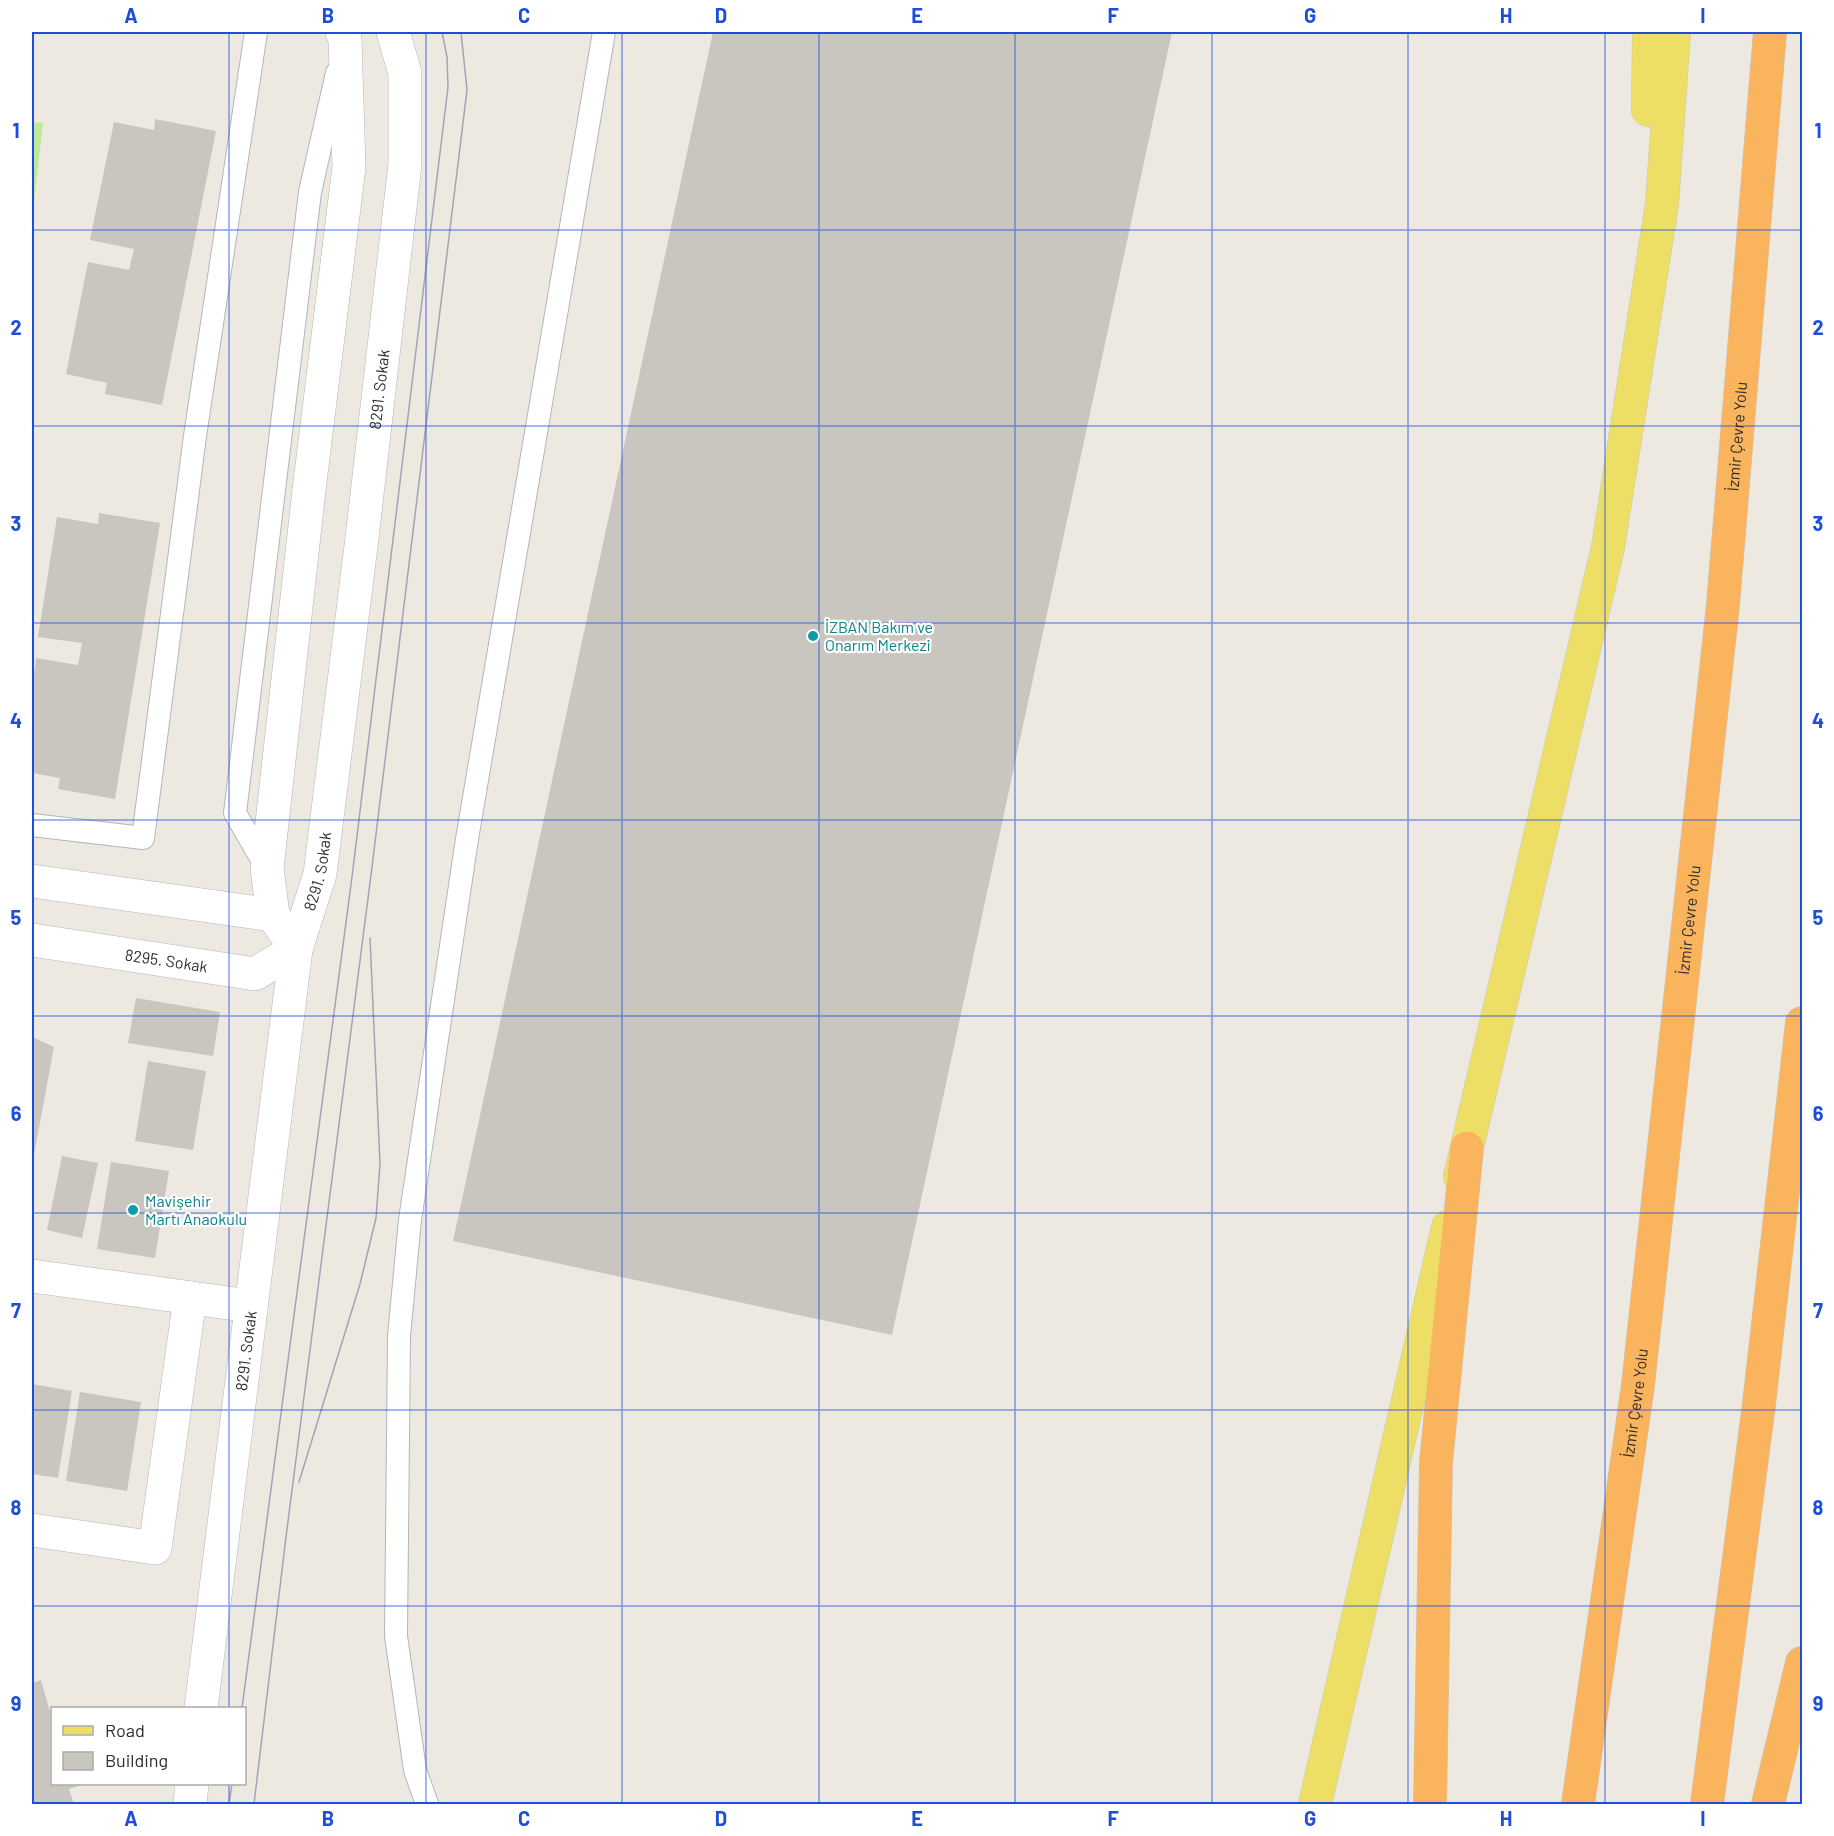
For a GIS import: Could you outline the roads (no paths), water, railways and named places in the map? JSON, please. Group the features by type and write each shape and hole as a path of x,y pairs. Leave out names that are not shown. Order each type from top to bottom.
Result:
{"highway":[{"name":"İzmir Çevre Yolu","path":"1578,1804 1638,1385 1720,628 1770,32"},
{"path":"1707,1804 1760,1404 1803,1023"},
{"path":"1430,1804 1436,1462 1467,1148"},
{"path":"1768,1804 1803,1663"}],"main road":[{"path":"1641,343 1649,32"},
{"path":"1316,1804 1608,548 1662,204 1674,32"}],"street":[{"name":"8291. Sokak","path":"201,1707 296,949 320,874 405,164 405,73 393,32"},
{"path":"296,949 273,915 267,867 309,490 349,167 344,35"},
{"path":"32,880 273,915"},
{"name":"8295. Sokak","path":"32,940 255,975 296,949"},
{"path":"32,1276 250,1306"},
{"path":"32,1530 155,1548 190,1298"},
{"path":"190,1804 192,1785"}],"lane":[{"path":"32,825 142,838 195,436 256,32"},
{"path":"427,1804 415,1770 396,1636 399,1336 410,1220 467,839 604,32"}],"tram line":[{"path":"242,1707 352,877 448,87 447,57 442,32"},
{"path":"254,1804 467,90 461,32"},
{"path":"299,1482 360,1284 376,1218 380,1164 370,938"},
{"path":"229,1804 232,1785"}],"place":[{"name":"İZBAN Bakım ve Onarım Merkezi","path":"813,636"},
{"name":"Mavişehir Martı Anaokulu","path":"133,1210"}]}
